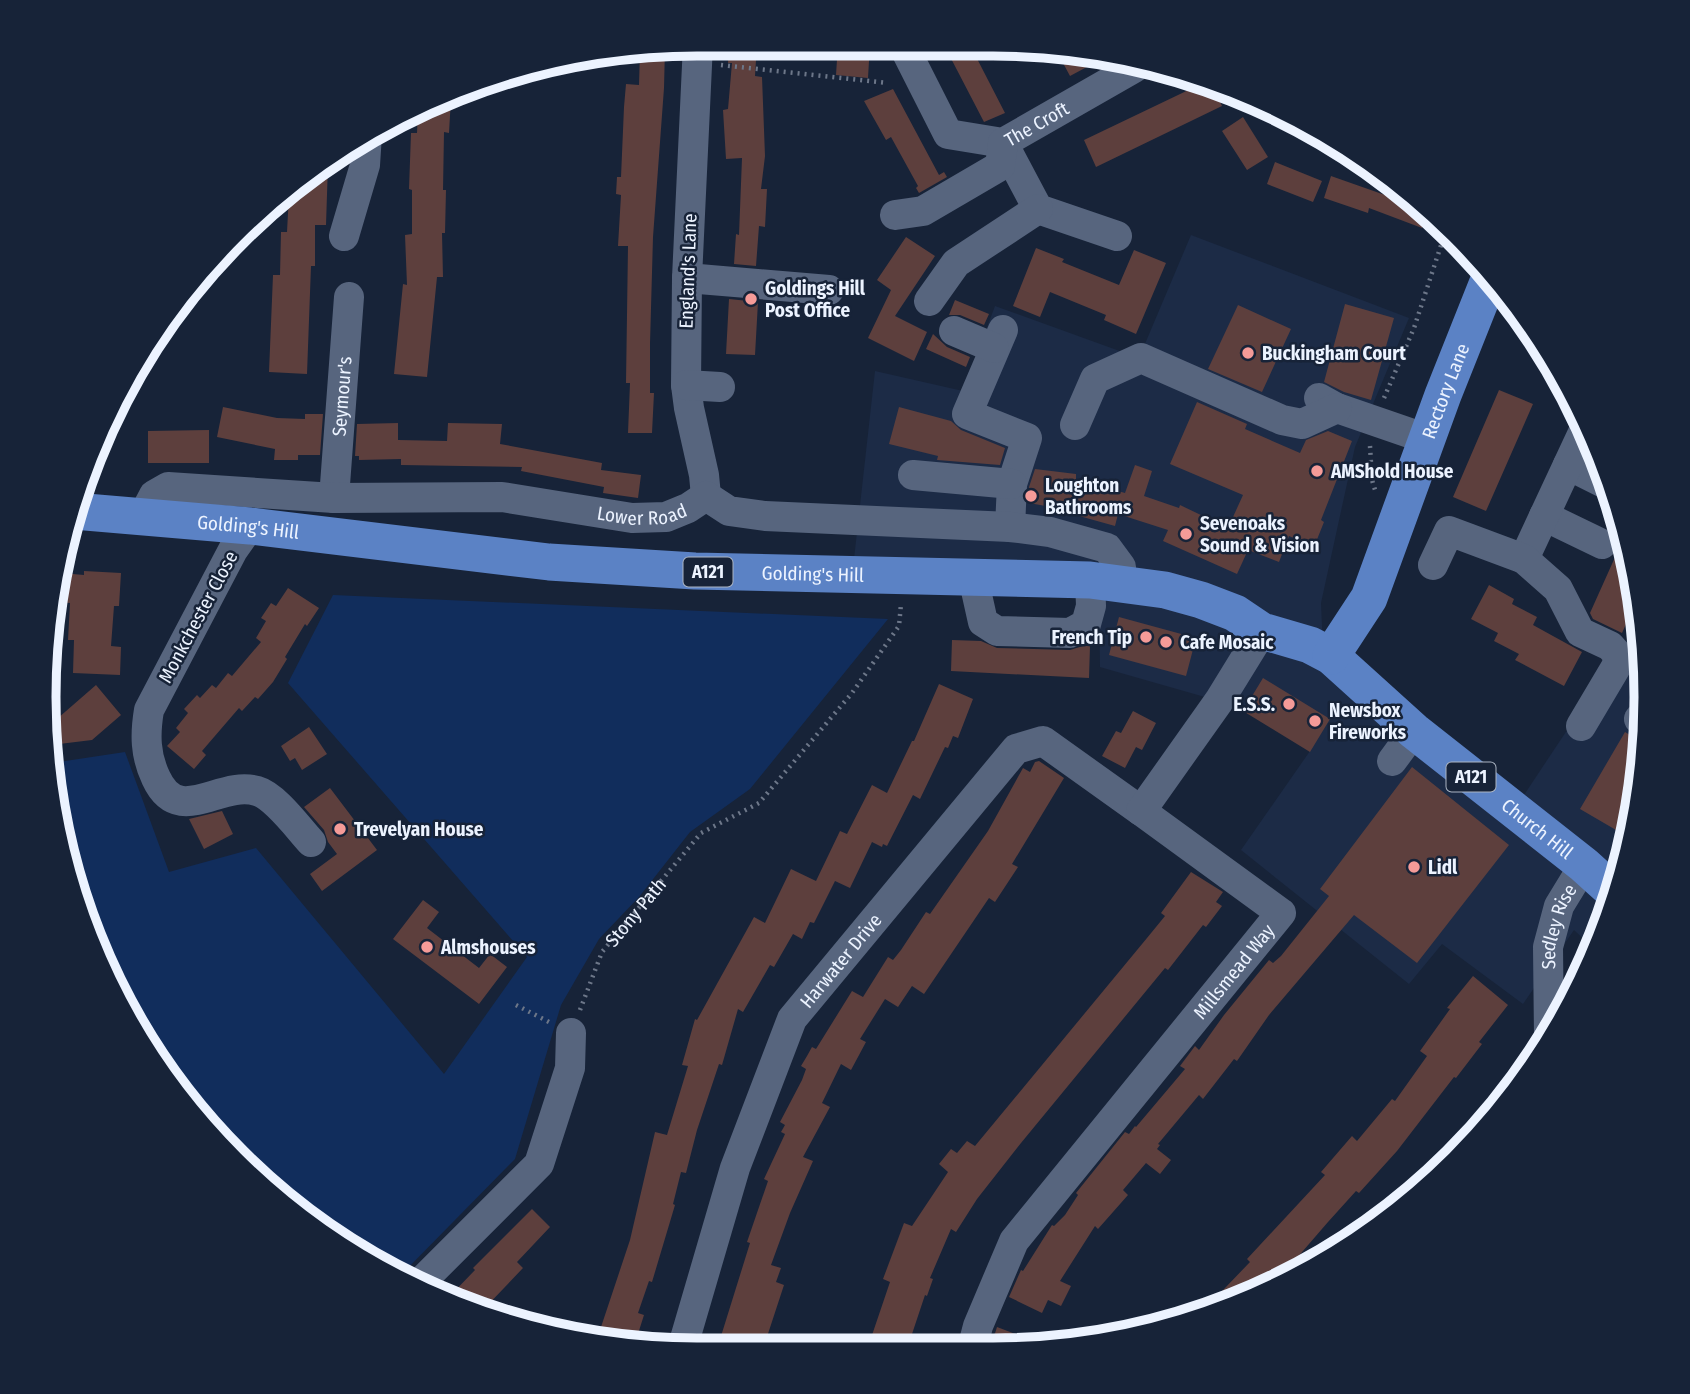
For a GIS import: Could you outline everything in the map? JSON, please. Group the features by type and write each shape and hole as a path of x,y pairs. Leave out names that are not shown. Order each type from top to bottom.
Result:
{"main road":[{"name":"Rectory Lane","path":"1331,656 1369,598 1486,287"},
{"name":"Golding's Hill","path":"84,512 250,526 549,562 695,571 1105,582 1165,590 1201,600 1235,613 1262,631 1310,645 1331,656"},
{"name":"Church Hill","path":"1331,656 1414,731 1606,884"}],"street":[{"name":"England's Lane","path":"697,56 687,278 686,385 706,496"},
{"name":"The Croft","path":"909,56 948,134 1003,143 1129,71"},
{"path":"1003,143 1038,209 1117,236"},
{"path":"895,215 923,211 1000,166 1003,143"},
{"path":"344,236 365,165 366,148"},
{"path":"929,301 956,263 1038,209"},
{"path":"687,278 829,290"},
{"name":"Seymour's","path":"334,498 349,297"},
{"path":"954,331 999,339 967,414 1027,438 1012,484 1010,527"},
{"path":"1075,425 1095,379 1141,358 1282,420 1302,424 1327,402 1427,439"},
{"path":"686,385 720,387"},
{"path":"1524,559 1580,440"},
{"path":"1568,465 1595,479"},
{"path":"913,475 1012,484"},
{"name":"Lower Road","path":"143,516 154,495 168,486 334,498 502,497 632,519 666,517 688,508 706,496 729,511 765,516 1010,527 1050,532 1107,548 1121,567 1105,582 1091,606 1086,624 1070,633 996,631 983,622 973,577"},
{"path":"1544,516 1602,544"},
{"name":"Monkchester Close","path":"250,526 233,550 149,710 145,734 149,763 161,789 176,801 191,802 226,791 254,790 267,795 312,842"},
{"path":"1433,565 1449,531 1524,559 1558,589 1580,632 1610,646 1619,656 1616,667 1581,726"},
{"path":"1141,811 1219,701 1262,631"},
{"path":"1392,761 1414,731"},
{"name":"Harwater Drive","path":"685,1338 735,1168 792,1019 1016,749 1042,741 1141,811"},
{"name":"Millsmead Way","path":"975,1338 1014,1241 1281,913 1141,811"},
{"name":"Sedley Rise","path":"1549,1017 1548,947 1559,906 1584,865"},
{"path":"426,1277 539,1164 570,1068 571,1033"}],"path":[{"path":"716,56 887,83"},
{"path":"1390,541 1372,480 1369,449 1374,421 1414,328 1443,241"},
{"name":"Stony Path","path":"571,1033 602,952 701,833 760,803 852,693 899,626 904,575"},
{"path":"516,1005 571,1033"}],"shaded area":[{"path":"1191,235 1409,318 1355,447 1321,603 1324,674 1508,819 1631,634 1633,739 1629,781 1612,863 1585,941 1574,930 1523,1004 1442,944 1409,984 1241,850 1310,751 1244,711 1219,701 1100,667 1099,589 854,559 875,371 963,391 995,306 1139,358"},
{"path":"333,595 888,619 750,789 690,832 639,897 599,939 561,1005 515,1159 407,1269 341,1230 274,1179 215,1120 188,1087 164,1053 122,981 90,903 68,822 59,762 125,752 169,872 256,848 444,1074 527,957 288,683"}],"building":[{"path":"728,56 756,56 755,76 762,77 765,156 761,189 767,189 765,227 759,226 756,266 734,264 736,234 739,235 742,158 726,159 723,110 728,109 732,63 728,63"},
{"path":"837,56 869,56 868,78 836,75"},
{"path":"950,56 976,56 1005,113 984,122"},
{"path":"665,57 653,237 650,344 650,393 654,393 652,433 628,433 628,246 618,246 621,195 616,194 617,177 621,177 626,84 639,85 640,58"},
{"path":"1061,59 1093,64 1070,76"},
{"path":"1193,88 1218,97 1222,106 1096,167 1084,140"},
{"path":"893,89 939,175 944,172 947,177 919,193 916,188 918,186 891,137 886,140 864,101"},
{"path":"451,106 449,133 444,132 443,190 446,190 445,233 442,233 443,277 437,277 427,377 394,374 403,284 407,285 405,235 412,234 412,190 409,189 411,133 417,133 418,120"},
{"path":"1243,117 1268,157 1247,170 1222,131"},
{"path":"1275,162 1322,181 1313,202 1267,184"},
{"path":"328,173 326,225 315,225 315,266 311,266 307,374 269,372 273,275 280,275 281,232 287,232 289,203"},
{"path":"1331,176 1385,195 1387,191 1424,223 1422,228 1369,208 1368,213 1324,198"},
{"path":"906,237 935,256 895,316 927,332 914,361 868,338 891,290 877,280"},
{"path":"1036,248 1064,259 1062,262 1119,285 1134,250 1166,263 1136,334 1104,320 1106,315 1050,292 1040,317 1013,306"},
{"path":"729,299 758,302 755,355 726,354"},
{"path":"955,300 989,314 984,325 960,315 949,315"},
{"path":"1345,304 1394,318 1371,400 1344,392 1324,382"},
{"name":"Buckingham Court","path":"1238,305 1291,329 1262,392 1208,369"},
{"path":"933,334 947,347 970,357 966,367 926,349"},
{"path":"1499,390 1533,404 1486,511 1453,497"},
{"path":"1197,402 1247,424 1245,429 1300,453 1306,440 1328,431 1352,441 1321,520 1324,522 1314,547 1289,536 1279,562 1248,550 1237,574 1163,541 1168,530 1118,514 1115,526 1072,514 1073,511 1029,503 1029,487 1035,469 1076,474 1076,479 1125,493 1135,465 1152,471 1144,496 1179,508 1180,505 1228,528 1243,495 1170,464"},
{"path":"223,407 277,418 305,419 305,414 323,414 320,455 298,455 298,460 274,460 275,449 217,437"},
{"path":"899,407 951,421 961,430 1005,448 1000,465 937,460 938,456 889,444"},
{"path":"398,423 398,440 447,441 448,423 502,424 500,444 602,463 601,470 641,475 638,498 603,493 604,487 521,471 522,467 401,465 401,459 359,460 359,456 355,456 357,424"},
{"path":"209,430 209,463 148,463 148,431"},
{"path":"1617,552 1629,617 1622,633 1593,619 1590,613"},
{"path":"84,571 121,573 119,606 114,606 111,646 121,647 120,675 73,673 74,640 68,640 70,603 63,602 68,574 84,575"},
{"path":"1489,585 1514,599 1512,604 1537,617 1533,625 1582,652 1564,686 1515,660 1519,654 1494,641 1498,633 1471,619"},
{"path":"288,588 319,608 307,626 305,624 273,682 258,699 255,697 242,711 239,708 202,751 206,755 194,769 167,746 180,732 176,728 188,713 184,709 197,695 200,698 212,685 216,688 228,673 232,676 261,642 256,638 266,621 261,618 271,603 276,606"},
{"path":"1119,617 1196,638 1186,676 1109,655"},
{"path":"952,640 981,641 997,648 1070,650 1090,646 1089,678 951,671"},
{"path":"1263,678 1330,719 1310,752 1243,711"},
{"path":"939,684 973,699 958,738 953,736 948,748 945,747 920,799 913,795 887,846 883,844 882,847 872,842 850,888 835,881 814,923 810,922 802,939 793,934 774,967 770,965 743,1012 738,1009 722,1065 719,1064 697,1130 686,1173 681,1172 673,1204 675,1205 652,1282 649,1281 638,1313 644,1315 638,1335 600,1331 630,1240 655,1132 667,1135 688,1066 682,1065 695,1019 697,1020 754,917 765,923 791,869 816,881 840,831 847,834 872,785 887,793"},
{"path":"96,685 121,715 92,740 57,744 57,719"},
{"path":"1133,711 1156,723 1142,750 1136,747 1125,768 1102,756 1116,731 1121,733"},
{"path":"309,727 327,754 302,770 295,758 290,761 281,746"},
{"path":"1625,732 1633,737 1629,781 1620,832 1580,809"},
{"path":"1039,761 1064,778 1012,864 1018,867 995,902 989,898 924,994 912,986 898,1007 885,999 860,1039 866,1042 851,1070 841,1064 822,1103 830,1107 803,1157 813,1161 771,1265 781,1268 776,1282 784,1285 767,1338 720,1338 750,1243 747,1242 768,1181 764,1179 785,1134 781,1132 785,1125 780,1122 806,1069 801,1066 812,1047 816,1049 852,991 863,997 888,957 893,960 926,912 930,914 988,831 1023,768 1030,772 1035,762"},
{"path":"1412,767 1509,845 1417,963 1354,915 1269,1015 1237,1061 1234,1059 1203,1099 1199,1095 1158,1144 1160,1145 1157,1149 1171,1160 1160,1174 1146,1163 1123,1190 1128,1195 1098,1229 1095,1226 1060,1281 1071,1286 1061,1306 1048,1300 1042,1313 1009,1297 1021,1270 1023,1271 1052,1225 1065,1215 1078,1195 1076,1193 1125,1132 1129,1134 1136,1127 1185,1069 1180,1066 1195,1046 1199,1050 1269,960 1273,963 1281,956 1329,896 1320,889"},
{"name":"Trevelyan House","path":"330,788 377,850 322,891 310,874 337,854 328,842 324,830 304,807"},
{"path":"222,811 233,834 204,849 189,819"},
{"path":"1191,872 1223,892 1216,902 1222,906 1206,927 1203,925 1168,970 1165,968 1021,1143 977,1199 956,1232 951,1229 930,1278 933,1279 911,1338 871,1338 890,1282 883,1279 904,1223 912,1226 948,1172 939,1164 951,1149 957,1153 967,1141 975,1146 1165,916 1161,913"},
{"name":"Almshouses","path":"423,900 439,912 427,928 479,968 490,954 507,967 479,1004 393,939"},
{"path":"1473,976 1508,1005 1479,1042 1482,1044 1397,1151 1359,1193 1356,1191 1296,1259 1298,1260 1216,1298 1250,1262 1247,1259 1325,1175 1321,1172 1352,1136 1357,1141 1392,1099 1395,1101 1427,1056 1420,1051 1450,1009 1447,1008"},
{"path":"532,1209 550,1227 517,1262 523,1268 489,1303 455,1290 475,1270 473,1268"},
{"path":"997,1327 1024,1337 994,1338"}],"place":[{"name":"Goldings Hill Post Office","path":"751,299"},
{"name":"Buckingham Court","path":"1248,353"},
{"name":"AMShold House","path":"1317,471"},
{"name":"Loughton Bathrooms","path":"1031,496"},
{"name":"Sevenoaks Sound & Vision","path":"1186,534"},
{"name":"French Tip","path":"1146,637"},
{"name":"Cafe Mosaic","path":"1166,642"},
{"name":"E.S.S.","path":"1289,704"},
{"name":"Newsbox Fireworks","path":"1315,721"},
{"name":"Trevelyan House","path":"340,829"},
{"name":"Lidl","path":"1414,867"},
{"name":"Almshouses","path":"427,947"}]}
